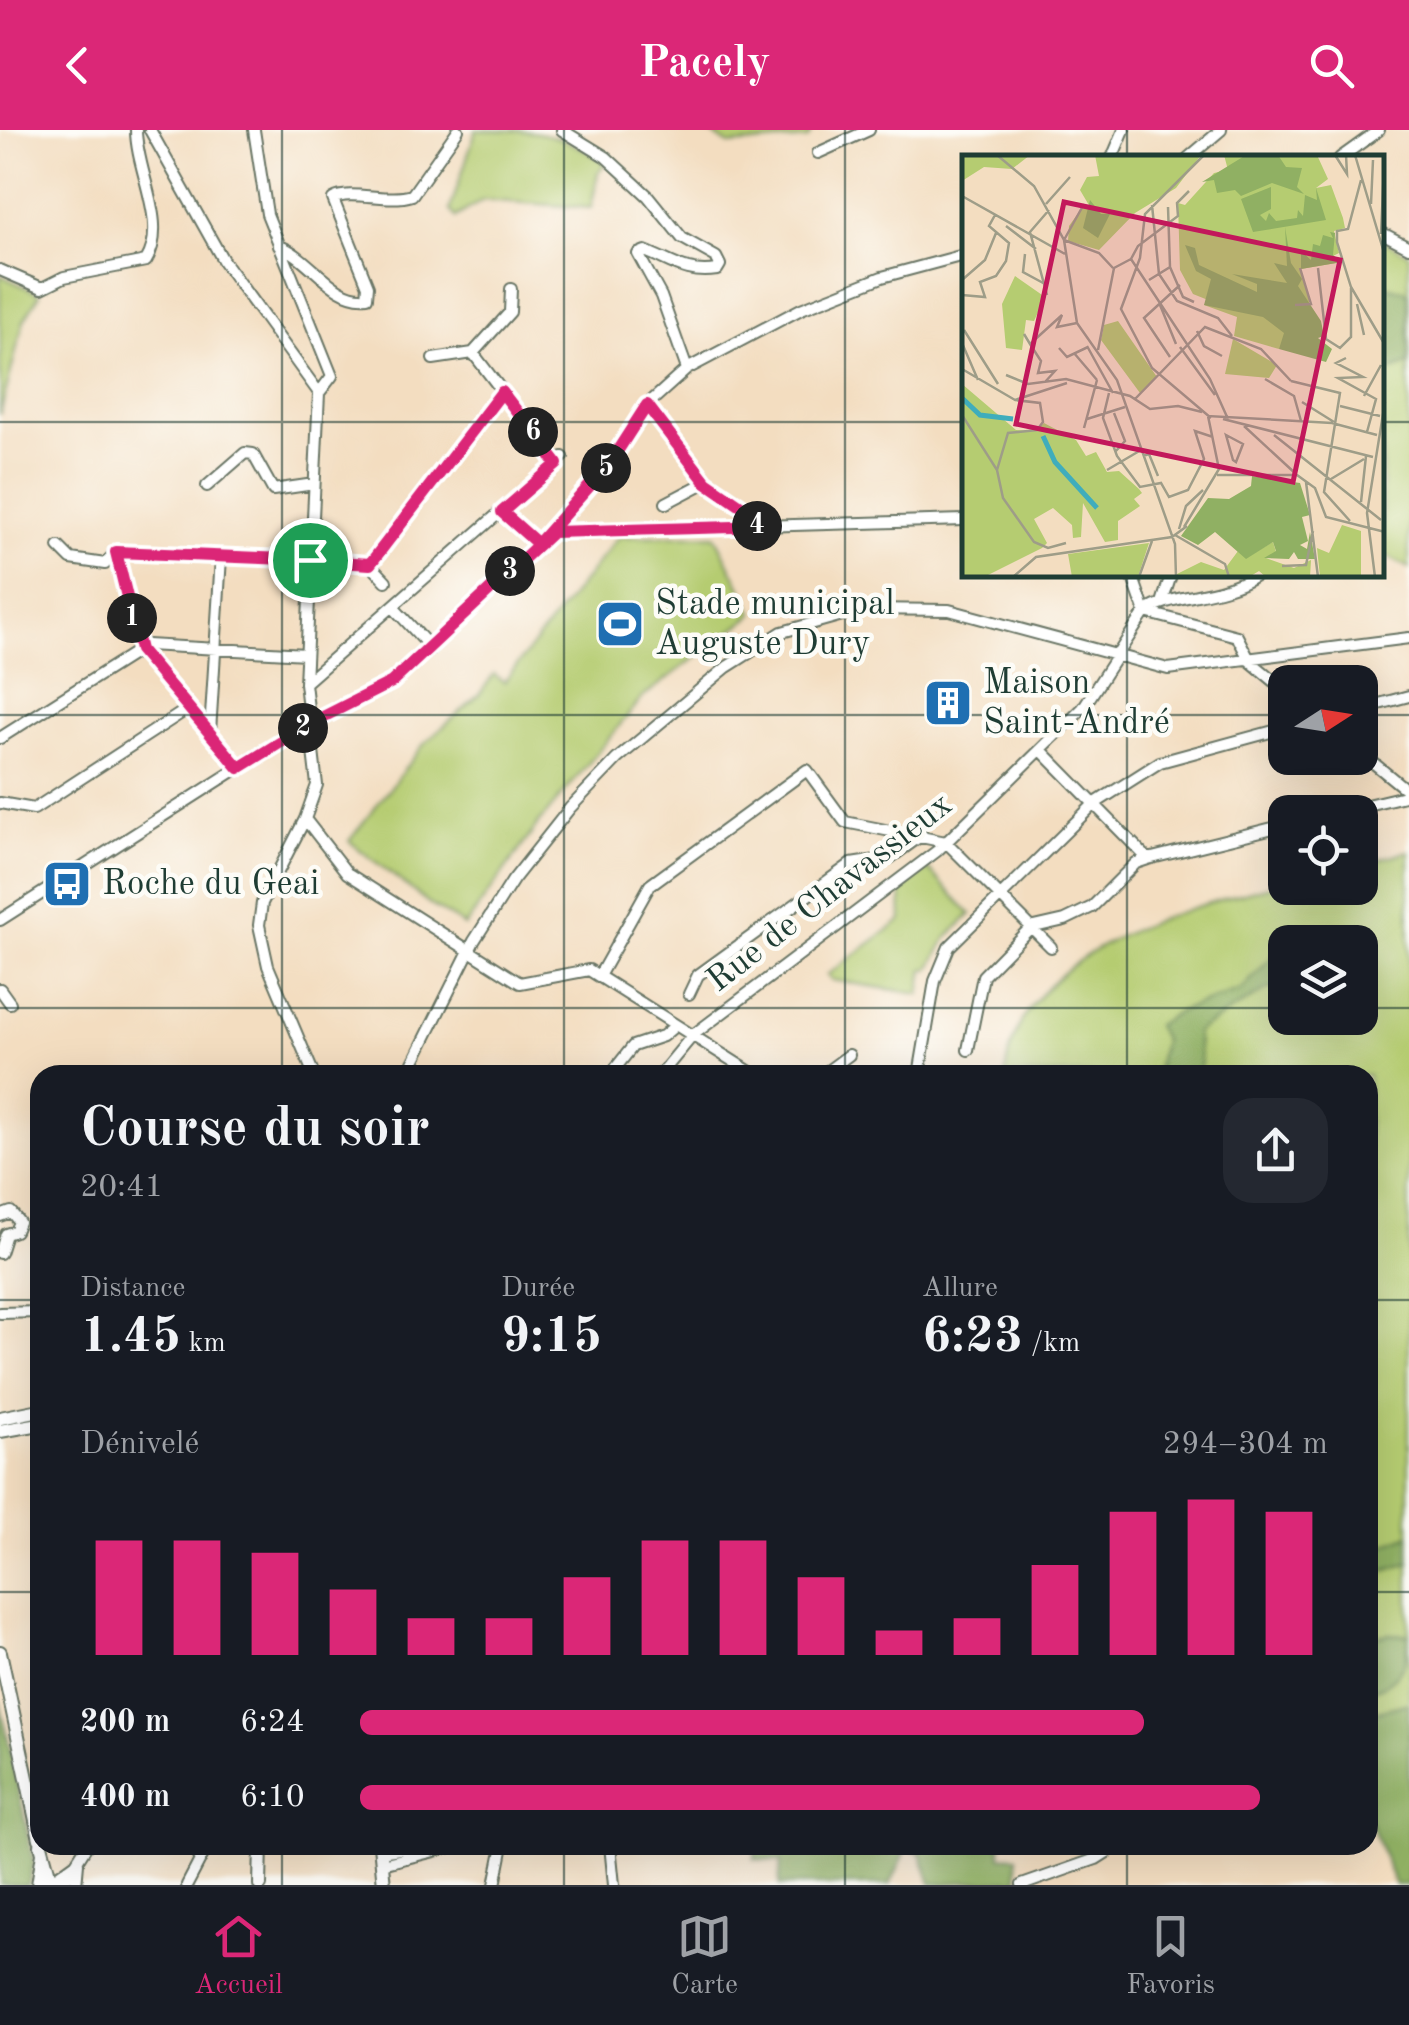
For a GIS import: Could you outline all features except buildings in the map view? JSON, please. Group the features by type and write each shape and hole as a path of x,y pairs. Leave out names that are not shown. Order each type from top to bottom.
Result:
{"main road":[{"path":"0,1418 30,1412"},
{"path":"0,1431 30,1426"},
{"path":"0,1652 30,1794"},
{"path":"43,1855 50,1884"},
{"path":"260,1885 261,1855"},
{"path":"381,1855 384,1885"}],"street":[{"path":"0,270 42,288 64,277 146,261 156,246 155,230 136,149 136,130"},
{"path":"150,130 224,262 319,393"},
{"path":"254,130 267,214 332,376 319,393 306,654 307,726 317,784 305,820 262,903 259,925 268,966 310,1065"},
{"path":"279,246 299,252 346,293 367,297 368,286 333,199 340,194 386,199 412,195 458,130"},
{"path":"562,130 587,142 630,177 682,238 716,257 720,264 716,270 703,272 669,266 645,251 638,254 661,296 687,369"},
{"path":"818,152 869,130"},
{"path":"1113,155 1124,130"},
{"path":"1192,155 1221,130"},
{"path":"1344,155 1379,130"},
{"path":"1384,233 1409,246"},
{"path":"1,919 307,726 392,682 552,532 609,464 647,405 687,369 800,309 882,278 962,256"},
{"path":"433,359 473,353 510,312 512,288"},
{"path":"305,683 560,460 473,353"},
{"path":"370,564 502,392"},
{"path":"647,405 706,482 770,526"},
{"path":"207,486 246,453 253,454 273,490 314,484"},
{"path":"666,503 706,482"},
{"path":"502,512 538,544"},
{"path":"552,532 962,520"},
{"path":"59,547 70,558 105,564 116,552"},
{"path":"116,552 370,564 386,582"},
{"path":"116,552 140,650 239,768"},
{"path":"210,732 221,557"},
{"path":"1133,578 1145,612"},
{"path":"1162,603 1169,578"},
{"path":"1145,612 1162,603 1232,590 1251,578"},
{"path":"413,1065 468,952 512,880 617,758 727,667 782,632 831,615 906,606 948,610 1168,669 1409,638"},
{"path":"393,607 431,648"},
{"path":"1145,612 1237,636 1250,661 1268,676"},
{"name":"Rue de Chavassieux","path":"668,1065 693,1035 946,842 1042,751 1092,697 1145,612"},
{"path":"0,738 147,645 306,654"},
{"path":"1378,704 1409,696"},
{"path":"0,803 34,809 189,708"},
{"path":"921,1065 942,959 958,937 1094,804 1160,762 1268,733"},
{"path":"1042,751 1148,859"},
{"path":"1378,767 1409,793"},
{"path":"599,976 650,885 807,770 845,822 946,842 1051,947"},
{"path":"1378,801 1409,793"},
{"path":"305,820 347,873 520,984 589,970 740,1065"},
{"path":"968,1050 983,976 1030,928 1065,920 1092,907 1136,863 1268,829"},
{"path":"689,994 698,975 851,864 890,858 922,835"},
{"path":"0,988 10,1003"},
{"path":"618,1065 633,1046 663,1036 676,1025"},
{"path":"836,1065 849,1055"},
{"path":"0,1216 11,1212 19,1220 16,1231 3,1232 0,1253"},
{"path":"0,1313 30,1312"},
{"path":"76,1885 82,1855"},
{"path":"187,1885 203,1855"},
{"path":"496,1885 501,1855"},
{"path":"611,1855 614,1885"},
{"path":"1022,1885 1102,1855"},
{"path":"50,1884 78,1862"}],"green space":[{"path":"476,130 544,134 589,152 605,163 598,173 591,208 483,200 456,217 450,210"},
{"path":"706,130 812,130 808,139 729,145"},
{"path":"1384,241 1409,254 1409,568 1384,555"},
{"path":"0,275 40,294 24,320 0,415"},
{"path":"1384,286 1405,291 1409,296 1409,364 1384,373"},
{"path":"715,535 754,614 644,696 539,823 465,926 431,905 349,841 424,744 479,695 494,674 504,682 618,537"},
{"path":"1409,851 1409,1885 1378,1832 1378,1065 1008,1065 1017,1031 1040,995 1073,965 1155,921 1268,887 1268,905 1378,905 1378,859"},
{"path":"928,869 971,914 946,939 930,969 924,969 920,994 831,980 827,975 902,920 901,888"},
{"path":"1268,962 1268,989 1196,1032 1200,1065 1158,1065 1163,1040 1156,1025 1182,1010 1241,990"},
{"path":"1409,1535 1409,1563 1378,1573 1378,1548"},
{"path":"1409,1635 1401,1669 1378,1688 1378,1636"},
{"path":"0,1701 34,1863 28,1885 0,1885"},
{"path":"1409,1703 1409,1885 1395,1885 1378,1842 1378,1711"},
{"path":"755,1855 904,1855 890,1885 779,1885 781,1861 754,1859"},
{"path":"922,1855 1017,1857 1018,1880 931,1884"}],"place":[{"name":"Stade municipal Auguste Dury","path":"620,624"},
{"name":"Maison Saint-André","path":"948,703"},
{"name":"Roche du Geai","path":"67,884"}],"route":[{"path":"502,392 557,464 502,512 538,544 609,464 647,405 706,482 770,526 552,532 392,682 317,720 239,768 140,650 116,552 310,560 370,564 502,392"}]}
